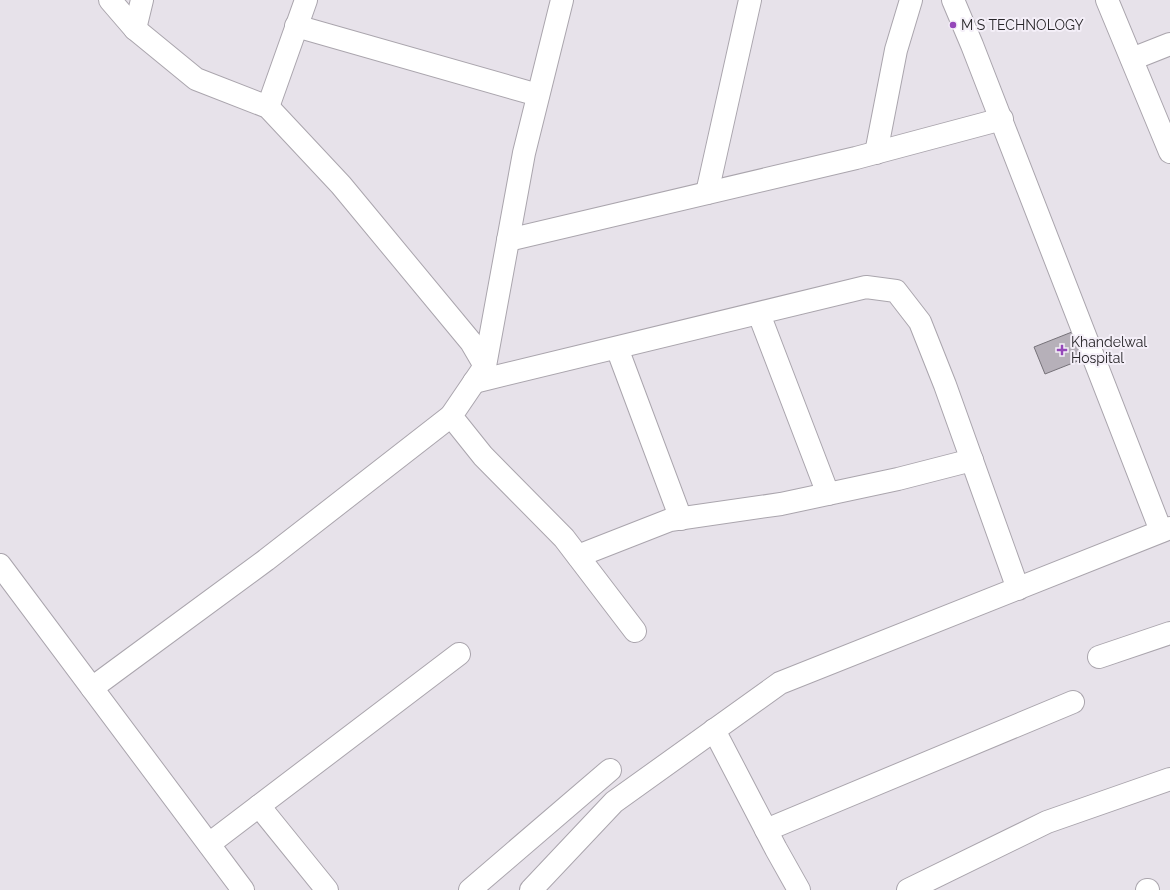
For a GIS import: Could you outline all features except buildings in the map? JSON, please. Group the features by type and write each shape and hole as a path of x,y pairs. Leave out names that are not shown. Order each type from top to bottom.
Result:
{"street":[{"path":"110,0 135,29 196,79 268,107 341,185 471,342 480,374"},
{"path":"135,29 142,0"},
{"path":"268,107 306,0"},
{"path":"92,688 266,560 451,416 480,374 508,240 524,153 562,0"},
{"path":"706,193 750,0"},
{"path":"876,153 896,50 911,0"},
{"path":"531,890 614,802 780,683 1166,530 953,0"},
{"path":"1107,0 1170,152"},
{"path":"296,26 538,95"},
{"path":"1132,59 1170,44"},
{"path":"508,240 876,153 1002,119"},
{"path":"480,374 617,348 866,287 896,291 920,322 945,385 1018,589"},
{"path":"760,314 828,494"},
{"path":"617,348 680,519"},
{"path":"451,416 483,456 564,538 635,631"},
{"path":"578,556 670,520 781,504 898,479 972,460"},
{"path":"0,565 243,890"},
{"path":"1099,657 1170,633"},
{"path":"209,844 459,654"},
{"path":"766,830 1072,702"},
{"path":"714,730 766,830 800,890"},
{"path":"470,890 610,770"},
{"path":"908,890 1047,822 1170,779"},
{"path":"259,806 327,890"}],"place":[{"name":"M S TECHNOLOGY","path":"953,25"},
{"name":"Khandelwal Hospital","path":"1062,350"}]}
